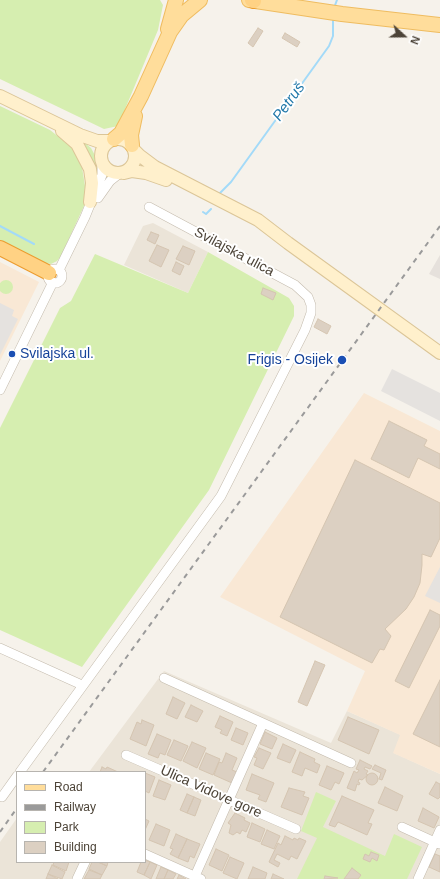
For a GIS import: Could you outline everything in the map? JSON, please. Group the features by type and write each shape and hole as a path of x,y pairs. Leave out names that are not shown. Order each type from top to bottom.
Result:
{"highway":[{"path":"0,248 54,275"}],"main road":[{"path":"171,0 172,17"},
{"path":"102,160 102,150 111,140 121,133 141,96 164,43 176,0"},
{"path":"164,43 182,15 200,0"},
{"path":"252,0 324,12 440,25"},
{"path":"0,96 80,135 97,141 123,139 133,147 138,155 155,166 258,220 440,353"},
{"path":"122,173 132,167 134,162 132,128 141,96"},
{"path":"53,122 77,144 85,158 92,177 90,202"},
{"path":"80,135 96,146 102,160 111,172 138,172 160,178 288,243"}],"street":[{"path":"85,217 102,175 102,160"},
{"path":"0,390 54,275 85,217 104,188 122,173"},
{"name":"Svilajska ulica","path":"82,685 221,496 307,326 312,313 308,297 295,285 149,207"},
{"path":"0,648 82,685 21,771"},
{"path":"164,678 351,763"},
{"path":"146,854 198,878 229,800 263,723"},
{"name":"Ulica Vidove gore","path":"126,755 296,829"},
{"path":"2,798 16,777"},
{"path":"402,827 437,843"},
{"path":"418,879 437,843 440,830"},
{"path":"77,879 85,863"}],"shaded area":[{"path":"153,223 208,252 188,293 124,265 143,226"},
{"path":"440,255 440,279 429,274"},
{"path":"0,262 39,282 0,361"},
{"path":"0,303 14,310 12,316 18,319 0,355"},
{"path":"392,369 440,393 440,421 381,391"},
{"path":"364,393 440,431 440,774 393,753 400,735 347,711 365,671 220,597"},
{"path":"440,567 440,603 425,596"},
{"path":"164,671 331,743 347,711 401,735 394,753 440,774 440,879 0,879 0,842 16,819 16,863 146,863 146,771 90,771"}],"green space":[{"path":"0,0 160,0 163,5 158,30 118,126 104,129 0,79"},
{"path":"0,106 50,130 74,149 82,167 85,186 84,206 61,256 57,261 51,264 45,263 0,240"},
{"path":"85,143 91,148 98,161 100,169 97,180 83,146"},
{"path":"208,252 289,298 294,306 294,316 209,490 82,667 0,630 0,428 60,308 71,301 95,254 188,293"},
{"path":"6,280 11,282 13,287 11,292 6,294 1,292 -1,287 1,282"},
{"path":"316,792 336,801 323,827 385,856 394,834 422,847 407,879 297,879 317,838 301,831"}],"building":[{"path":"258,28 263,31 253,47 248,43"},
{"path":"285,33 300,42 297,47 282,38"},
{"path":"151,232 159,235 155,244 147,240"},
{"path":"157,245 169,250 161,267 149,261"},
{"path":"183,246 195,251 189,265 176,259"},
{"path":"176,262 184,266 180,275 172,271"},
{"path":"263,288 276,293 273,300 261,294"},
{"path":"318,319 331,326 327,334 314,327"},
{"path":"389,421 427,440 424,446 440,454 440,469 418,458 409,478 371,459"},
{"path":"355,460 440,503 440,538 431,557 422,554 420,583 414,597 406,609 385,629 391,636 384,650 380,649 372,663 280,617"},
{"path":"430,610 440,615 440,626 409,688 395,681"},
{"path":"315,661 325,665 307,706 298,702"},
{"path":"440,680 440,747 413,734"},
{"path":"173,697 185,703 177,719 166,714"},
{"path":"191,705 203,711 197,722 185,717"},
{"path":"220,716 233,722 227,736 220,733 222,730 215,727"},
{"path":"348,717 379,730 369,754 338,740"},
{"path":"142,720 154,725 146,746 130,739 137,722 141,724"},
{"path":"236,728 248,733 243,745 231,740"},
{"path":"265,732 277,738 272,749 260,744"},
{"path":"157,734 171,740 165,755 160,753 158,758 148,754"},
{"path":"174,740 188,746 181,761 167,755"},
{"path":"192,742 206,748 197,768 183,761"},
{"path":"283,744 296,750 290,763 277,758"},
{"path":"259,748 271,753 263,769 254,765 257,758 254,757"},
{"path":"300,752 315,759 314,762 320,765 317,773 305,768 302,776 292,772"},
{"path":"206,753 220,759 213,775 199,769"},
{"path":"226,753 237,758 232,770 237,772 232,783 214,775 219,762 222,763"},
{"path":"360,760 372,766 370,769 365,767 364,769 368,771 366,774 368,775 362,780 359,779 358,782 360,783 359,785 357,784 355,791 347,788 354,771 357,773 359,770 356,769"},
{"path":"375,765 386,770 382,780 379,779 381,773 372,769"},
{"path":"327,766 344,773 339,784 335,782 331,790 319,785"},
{"path":"102,767 106,769 107,767 116,771 100,771"},
{"path":"146,773 155,777 149,793 146,792"},
{"path":"372,773 376,775 378,779 376,783 372,785 368,783 366,779 368,775"},
{"path":"252,774 274,783 266,802 258,799 260,795 246,790"},
{"path":"159,780 171,785 165,800 153,796"},
{"path":"436,782 440,784 440,797 438,799 429,794"},
{"path":"385,787 403,796 397,811 378,803"},
{"path":"289,788 305,792 303,796 309,798 302,815 281,807"},
{"path":"187,794 194,797 187,813 180,810"},
{"path":"342,796 374,810 368,823 372,824 367,835 338,822 335,827 329,825"},
{"path":"194,797 201,800 195,816 187,813"},
{"path":"423,808 439,817 434,828 418,821"},
{"path":"235,813 245,818 244,820 250,823 246,832 242,830 240,834 237,832 233,835 229,833 231,825 228,823"},
{"path":"146,820 149,821 146,828"},
{"path":"252,823 265,829 260,842 247,837"},
{"path":"156,824 170,830 164,846 149,840"},
{"path":"267,830 280,836 274,849 261,844"},
{"path":"176,834 187,839 178,858 170,854 173,849 170,848"},
{"path":"285,836 293,840 294,838 298,840 299,838 306,841 297,859 291,856 289,860 277,854 274,860 280,863 278,867 269,862 278,843 281,845"},
{"path":"187,839 200,844 194,858 190,856 188,862 178,858"},
{"path":"216,849 229,855 222,871 209,865"},
{"path":"371,852 379,855 377,861 372,858 370,862 363,859 365,854 369,856"},
{"path":"435,854 440,856 440,872 429,867"},
{"path":"230,857 244,863 237,879 223,873"},
{"path":"146,860 150,862 144,875 137,872 141,863 146,863"},
{"path":"150,862 157,865 151,879 144,875"},
{"path":"54,863 69,863 66,871 53,865"},
{"path":"92,863 100,863 107,866 102,875 89,869"},
{"path":"100,863 108,863 107,866"},
{"path":"52,865 65,872 62,879 48,874"},
{"path":"161,867 168,870 164,879 156,879"},
{"path":"253,867 267,873 265,879 248,879"},
{"path":"352,868 361,875 358,879 344,879"},
{"path":"89,870 102,875 100,879 84,879"},
{"path":"168,870 176,874 173,879 164,879"},
{"path":"48,874 58,879 46,879"},
{"path":"273,874 284,879 271,879"},
{"path":"179,875 186,879 177,879"},
{"path":"325,876 338,878 324,879"}],"waterway":[{"name":"Petruš","path":"334,8 337,0"},
{"name":"Petruš","path":"219,194 231,182 329,46 333,36 333,18"},
{"name":"Petruš","path":"203,212 206,214 211,209"},
{"name":"Petruš","path":"0,226 34,244"}],"railway":[{"path":"44,771 440,226"},
{"path":"0,832 16,809"}],"place":[{"name":"Svilajska ul.","path":"12,354"},
{"name":"Frigis - Osijek","path":"342,360"}]}
